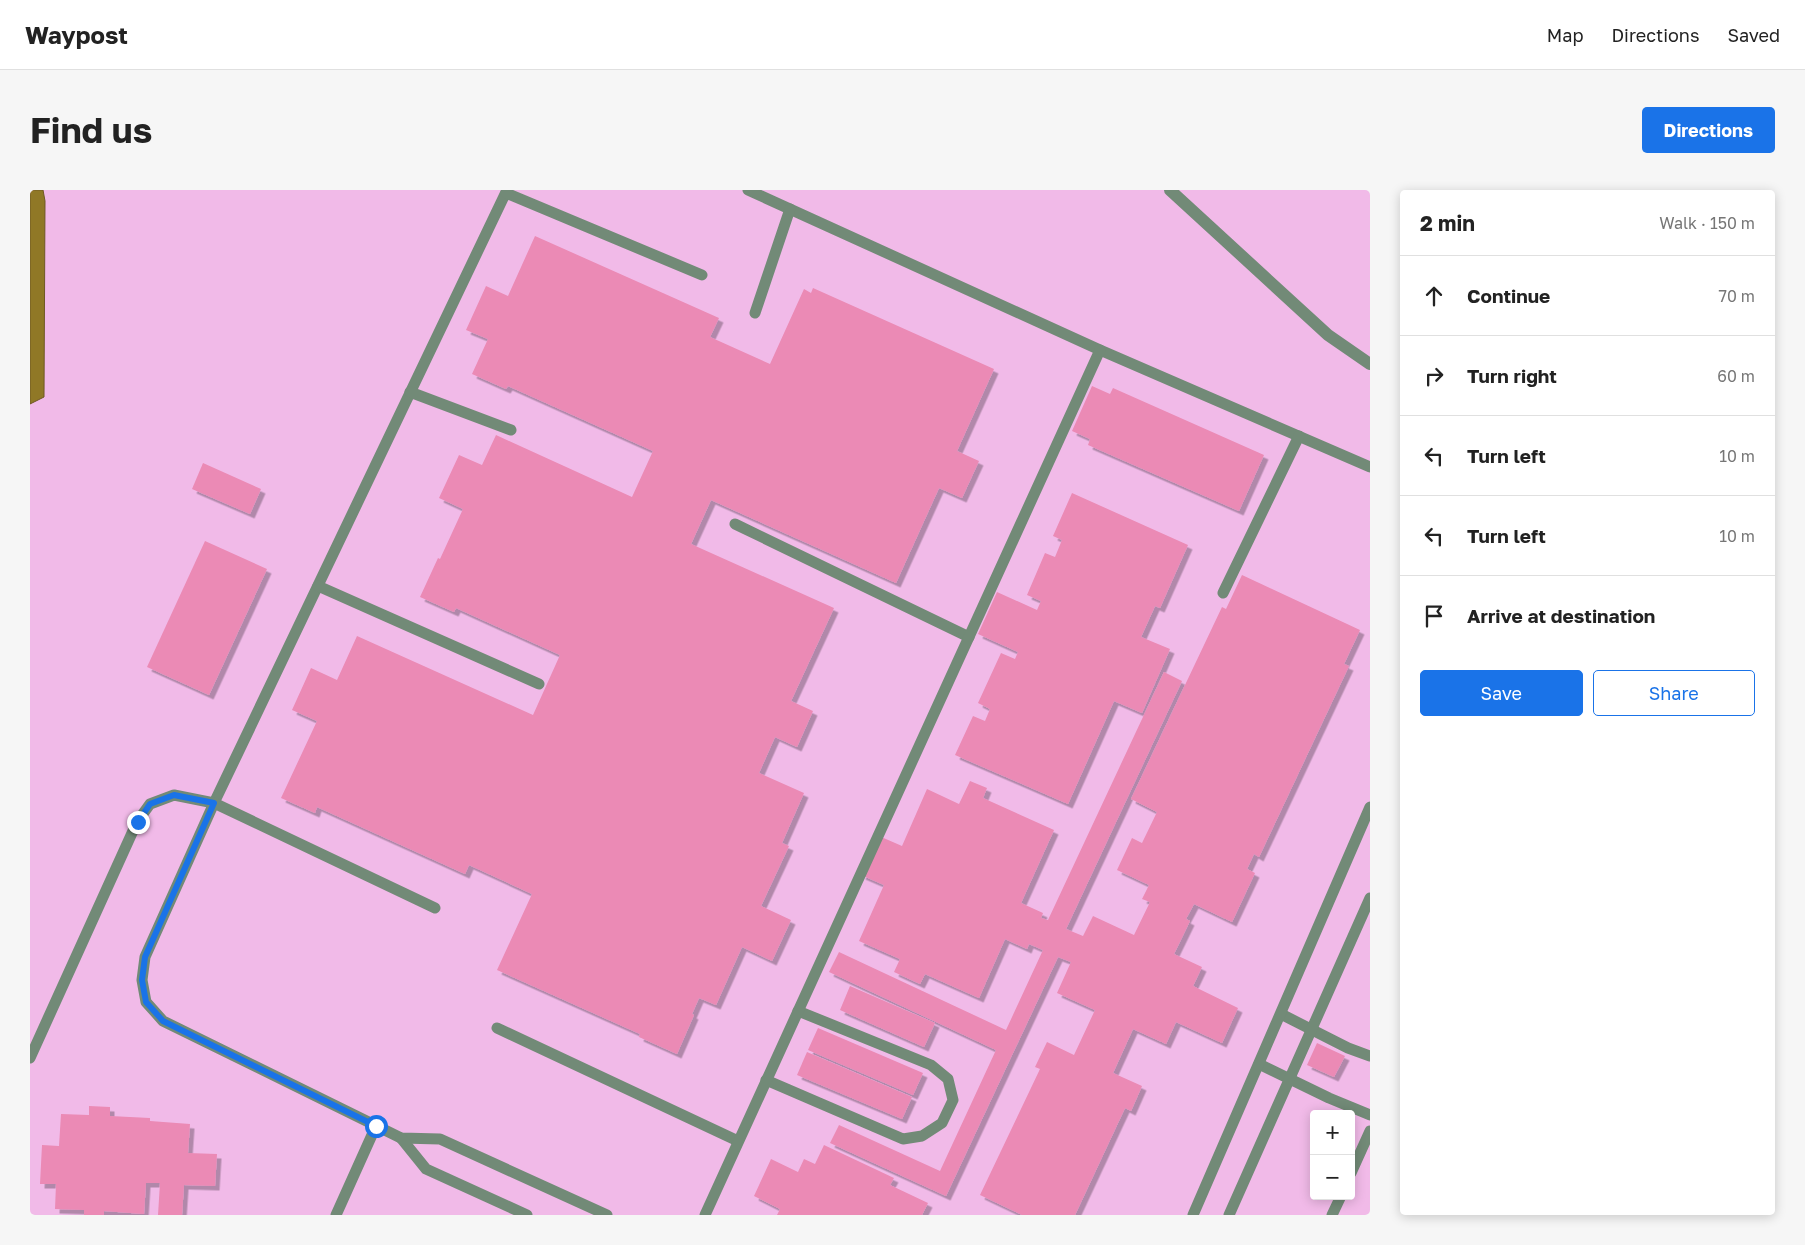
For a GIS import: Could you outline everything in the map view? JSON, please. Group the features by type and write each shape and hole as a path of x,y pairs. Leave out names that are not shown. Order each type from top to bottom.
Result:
{"street":[{"path":"1170,190 1328,335 1370,364"}],"lane":[{"path":"748,190 1100,350 1370,467"},
{"path":"607,1215 440,1139 401,1138 163,1021 146,1002 142,980 145,957 214,803 507,192 702,275"},
{"path":"755,313 790,209"},
{"path":"705,1215 1100,350"},
{"path":"410,392 511,430"},
{"path":"1223,593 1299,436"},
{"path":"735,524 969,637"},
{"path":"318,586 539,684"},
{"path":"30,1058 138,822 150,804 174,795 214,803 435,908"},
{"path":"1193,1215 1370,807"},
{"path":"1229,1215 1370,898"},
{"path":"766,1080 903,1139 922,1136 942,1123 953,1100 948,1079 931,1065 798,1011"},
{"path":"1281,1014 1353,1050 1370,1056"},
{"path":"497,1028 738,1142"},
{"path":"1259,1064 1328,1098 1370,1114"},
{"path":"336,1215 376,1126"},
{"path":"1355,1164 1370,1131"},
{"path":"401,1138 426,1169 527,1215"},
{"path":"1332,1215 1339,1200"}],"shaded area":[{"path":"30,190 43,190 45,201 44,397 30,404"}],"building":[{"path":"535,236 719,318 710,337 770,364 804,289 811,293 813,288 994,369 957,451 979,461 962,498 939,488 896,583 711,500 691,544 834,608 791,701 813,711 797,747 775,737 759,773 804,793 782,843 789,846 761,906 791,920 772,961 742,947 716,1005 699,998 692,1014 694,1015 677,1054 639,1037 640,1034 497,970 532,894 469,865 465,874 317,807 315,813 281,798 317,721 292,710 311,668 337,680 357,636 533,715 560,655 456,608 454,612 420,597 463,509 439,498 459,455 482,465 496,435 632,497 653,451 508,386 506,389 472,374 488,339 466,330 486,286 508,296"},
{"path":"1092,386 1110,394 1113,388 1264,455 1239,511 1088,445 1090,439 1072,431"},
{"path":"203,463 261,489 250,514 192,489"},
{"path":"1072,493 1188,545 1160,608 1155,606 1141,637 1170,649 1142,713 1114,701 1068,804 955,755 973,716 985,721 990,709 978,703 1001,653 1015,659 1018,652 978,634 997,592 1037,610 1041,601 1027,595 1045,553 1055,557 1062,540 1053,536"},
{"path":"205,541 267,569 209,695 147,667"},
{"path":"1242,575 1360,630 1344,664 1349,666 1259,857 1254,854 1247,869 1255,873 1232,922 1194,904 1186,919 1190,921 1174,954 1202,967 1193,986 1238,1008 1222,1043 1176,1022 1166,1044 1133,1029 1113,1073 1142,1086 1131,1111 1125,1108 1075,1215 1022,1215 980,1195 1040,1069 1035,1067 1047,1042 1074,1055 1095,1010 1057,993 1071,962 1058,957 946,1196 830,1143 839,1125 940,1171 996,1050 829,972 839,952 1006,1030 1043,950 1029,944 1027,949 1005,939 979,998 925,974 920,984 894,972 900,959 859,941 884,885 861,875 879,836 902,846 927,789 959,804 970,781 987,788 983,798 1054,830 1021,903 1043,913 1041,918 1048,920 1164,672 1182,681 1066,929 1083,936 1093,916 1134,935 1150,902 1142,899 1149,885 1117,870 1132,838 1142,843 1157,812 1131,799 1222,607 1226,609"},
{"path":"850,986 935,1023 924,1047 840,1010"},
{"path":"818,1028 923,1073 913,1095 808,1050"},
{"path":"1317,1043 1345,1056 1334,1077 1307,1065"},
{"path":"807,1052 912,1097 902,1119 797,1075"},
{"path":"89,1106 110,1107 110,1116 150,1118 150,1121 190,1124 188,1153 217,1154 215,1186 184,1185 182,1215 158,1215 160,1183 146,1183 144,1214 104,1211 104,1215 84,1215 84,1210 55,1209 56,1184 40,1184 42,1145 59,1146 61,1114 89,1115"},
{"path":"824,1145 894,1178 890,1185 928,1203 922,1215 777,1215 780,1209 754,1196 771,1159 798,1172 804,1159 815,1164"}],"route":[{"path":"138,822 150,804 174,795 214,803 145,957 142,980 146,1002 163,1021 376,1126"}]}
